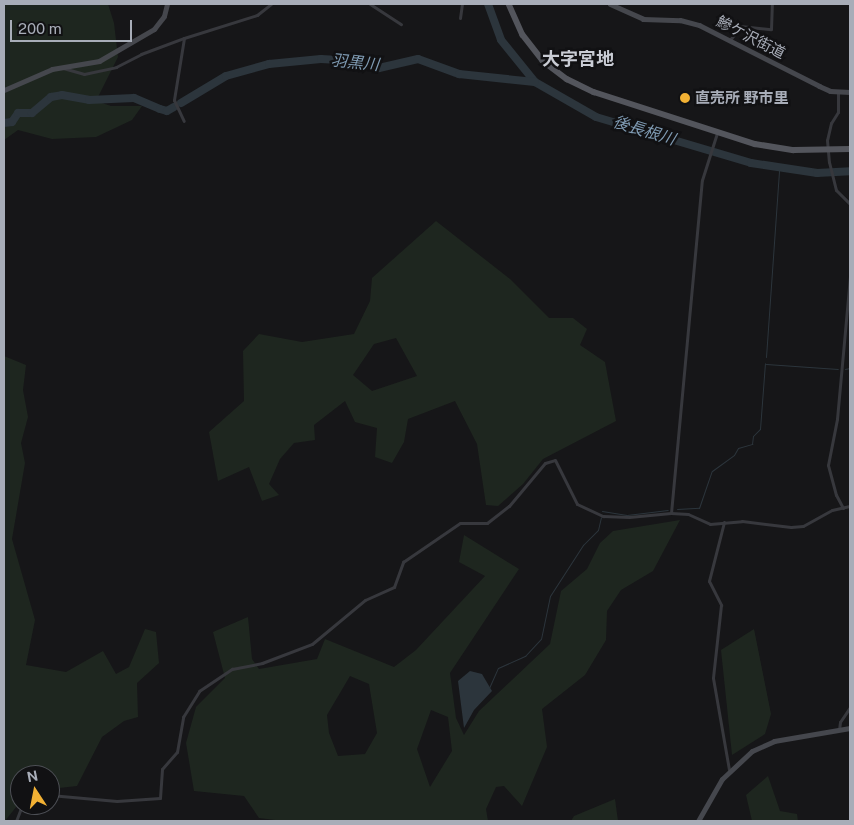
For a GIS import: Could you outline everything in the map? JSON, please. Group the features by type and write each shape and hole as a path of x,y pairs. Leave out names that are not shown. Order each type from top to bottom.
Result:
{"main road":[{"path":"509,4 528,44 560,75 594,92 755,144 828,151 850,149"}],"street":[{"path":"4,90 47,70 94,64 150,32 161,22 167,4"},
{"path":"63,67 73,73 84,74 116,67 141,54 184,38 257,15 271,4"},
{"path":"370,4 401,24"},
{"path":"460,18 462,4"},
{"name":"鰺ケ沢街道","path":"610,4 643,19 692,22 819,86 838,92 850,92"},
{"path":"729,40 740,26 771,28 772,4"},
{"path":"184,38 174,100 184,121"},
{"path":"838,92 838,112 829,129 829,162 832,183 850,204"},
{"path":"671,513 697,227 708,160 717,133"},
{"path":"844,508 836,495 828,465 837,419 850,276"},
{"path":"60,796 117,801 160,798 162,769 177,752 183,717 199,691 232,669 262,663 312,644 365,600 394,587 403,562 460,524 487,523 509,506 545,463 555,460 577,504 603,516 629,517 671,513 688,514 710,524 724,522 803,526 832,510 850,506"},
{"path":"724,522 709,581 721,605 714,678 729,770"},
{"path":"839,730 840,722 850,707"},
{"path":"698,821 729,770 752,751 774,741 850,728"}],"shaded area":[{"path":"4,4 108,4 114,23 118,57 96,101 111,106 142,106 132,120 96,137 52,139 18,130 4,140"},
{"path":"436,221 510,279 549,318 573,318 587,329 580,345 605,362 616,421 543,459 523,484 498,506 486,505 477,444 455,401 408,419 404,442 392,463 375,457 377,428 355,422 345,401 314,425 315,440 294,443 280,459 269,484 279,495 262,501 249,467 218,481 209,432 244,401 243,351 259,334 302,342 354,334 370,301 372,278","holes":["396,338 417,376 372,391 353,375 374,344"]},
{"path":"4,356 26,365 23,390 28,417 21,443 25,463 12,539 35,620 26,665 66,672 103,651 116,674 129,667 145,629 156,632 159,663 137,683 138,717 124,721 102,737 77,786 60,788 60,765 10,765 10,815 5,821"},
{"path":"680,520 653,571 621,590 607,611 606,640 585,675 542,709 547,747 522,806 504,786 496,787 486,809 488,821 283,821 259,818 244,796 194,791 186,743 196,707 225,678 213,632 248,617 252,659 259,669 317,659 325,639 394,667 416,650 485,576 459,562 464,535 519,569 450,673 456,718 464,735 479,711 550,644 561,591 587,569 600,543 613,531","holes":["350,676 369,684 377,733 365,754 338,756 329,733 327,715","431,710 448,717 452,751 430,787 417,749"]},
{"path":"754,629 771,714 765,734 732,755 721,650"},
{"path":"470,671 482,674 492,691 474,710 464,728 458,681"},
{"path":"768,776 780,811 797,814 798,821 752,821 746,795"},
{"path":"615,799 618,821 571,821 574,816"}],"waterway":[{"name":"後長根川","path":"488,4 501,40 535,82 596,117 751,163 817,173 850,171"},
{"name":"羽黒川","path":"181,103 226,76 269,64 321,59 357,61 379,68 418,59 459,74 535,82"},
{"name":"羽黒川","path":"4,123 12,122 18,113 32,113 51,97 62,95 89,100 134,98 167,111 174,107"},
{"path":"766,357 779,169"},
{"path":"677,509 699,508 712,471 734,455 738,448 752,444 753,436 760,429 765,363"},
{"path":"766,364 838,369"},
{"path":"845,369 850,368"},
{"path":"602,511 627,515 668,510"},
{"path":"489,688 498,668 525,656 541,639 550,596 583,545 598,530 601,517"}],"place":[{"name":"直売所 野市里","path":"685,98"}],"district":[{"name":"大字宮地","path":"578,59"}]}
